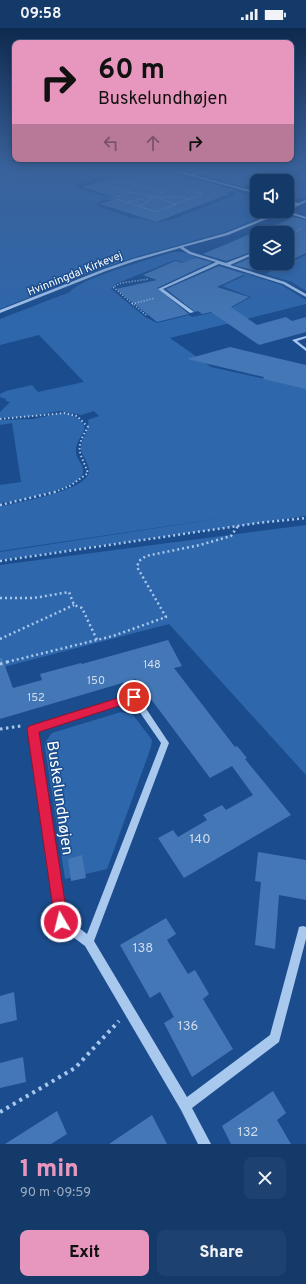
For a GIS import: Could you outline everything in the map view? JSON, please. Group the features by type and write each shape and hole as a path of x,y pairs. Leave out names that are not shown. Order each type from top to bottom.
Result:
{"street":[{"name":"Hvinningdal Kirkevej","path":"0,312 105,270 134,260 227,234 260,221"},
{"path":"180,247 190,253 284,283 306,296"},
{"path":"228,264 250,255"},
{"path":"192,312 160,289 220,262"},
{"path":"306,337 294,340 306,350"},
{"name":"Buskelundhøjen","path":"90,942 165,743 134,697 33,729 61,922 90,942 185,1106 205,1144"},
{"path":"185,1106 275,1038 303,931"}],"path":[{"path":"294,233 306,227"},
{"path":"146,315 113,288 118,284 140,282 150,279"},
{"path":"132,304 169,295"},
{"path":"0,419 8,417 35,417 50,414 75,414 84,420 88,426 79,443 79,451 88,473 81,481 64,489 31,499 0,505"},
{"path":"0,561 238,526 306,518"},
{"path":"0,664 113,636 166,617 137,567 139,561 146,556 200,545 231,536 238,526"},
{"path":"0,598 34,598 69,592 74,605"},
{"path":"0,639 74,605 82,608 97,640"},
{"path":"0,728 17,726 33,729"},
{"path":"0,1112 75,1068 129,1010"}],"shaded area":[{"path":"0,221 252,221 225,232 132,258 95,271 0,309"},
{"path":"174,252 182,252 211,264 200,267 175,260 115,284 111,289 145,317 157,323 189,315 192,317 229,309 251,297 222,286 244,276 245,273 281,285 306,300 306,304 170,338 211,367 306,388 306,516 0,560 0,552 229,517 0,551 0,506 50,495 76,485 85,479 89,469 81,449 81,445 88,428 88,420 99,416 94,411 81,415 59,411 32,416 0,418 0,412 10,402 0,397 0,394 6,391 32,385 38,392 84,382 39,335 0,345 0,319 70,292 88,281 102,275"},
{"path":"306,255 306,291 292,282 265,274 274,270 294,270 294,261"},
{"path":"56,414 71,415 80,420 84,425 84,430 77,443 76,449 83,470 81,477 76,482 56,490 0,503 0,485 21,482 12,423 0,425 0,420 33,419"},
{"path":"306,525 306,775 169,624 0,668 0,565"},
{"path":"121,712 133,715 152,740 151,747 107,869 65,879 45,747 46,741 52,733"}],"building":[{"path":"284,221 306,221 306,253 294,259 294,226 274,226"},
{"path":"250,234 250,252 226,261 203,254"},
{"path":"196,258 212,262 157,288 189,314 157,322 116,289 157,280 143,275 175,261 182,263"},
{"path":"250,258 250,269 234,265"},
{"path":"219,266 245,274 217,287 249,297 231,307 257,325 286,317 292,321 306,317 306,332 259,345 211,312 202,314 198,311 195,312 166,289"},
{"path":"230,347 306,365 306,389 263,379 264,377 187,359"},
{"path":"168,640 182,666 174,668 235,747 237,746 247,758 245,759 291,815 184,878 158,838 173,830 178,837 207,820 203,815 222,805 226,810 253,795 232,766 210,778 136,679 0,719 0,658 2,658 13,688 42,680 40,674"},
{"path":"258,852 306,860 306,900 279,895 275,949 255,945 261,882 255,881"},
{"path":"82,855 86,878 71,881 68,859"},
{"path":"166,918 176,934 167,940 188,974 195,970 209,994 203,999 233,1049 192,1077 164,1023 174,1017 160,992 150,998 120,945"},
{"path":"14,992 17,1020 0,1024 0,996"},
{"path":"23,1057 26,1082 0,1088 0,1063"},
{"path":"273,1091 286,1113 277,1120 291,1144 231,1144 222,1126"},
{"path":"57,1111 67,1134 51,1144 5,1144"},
{"path":"152,1115 167,1144 109,1144"}],"route":[{"path":"61,922 33,729 134,697"}]}
